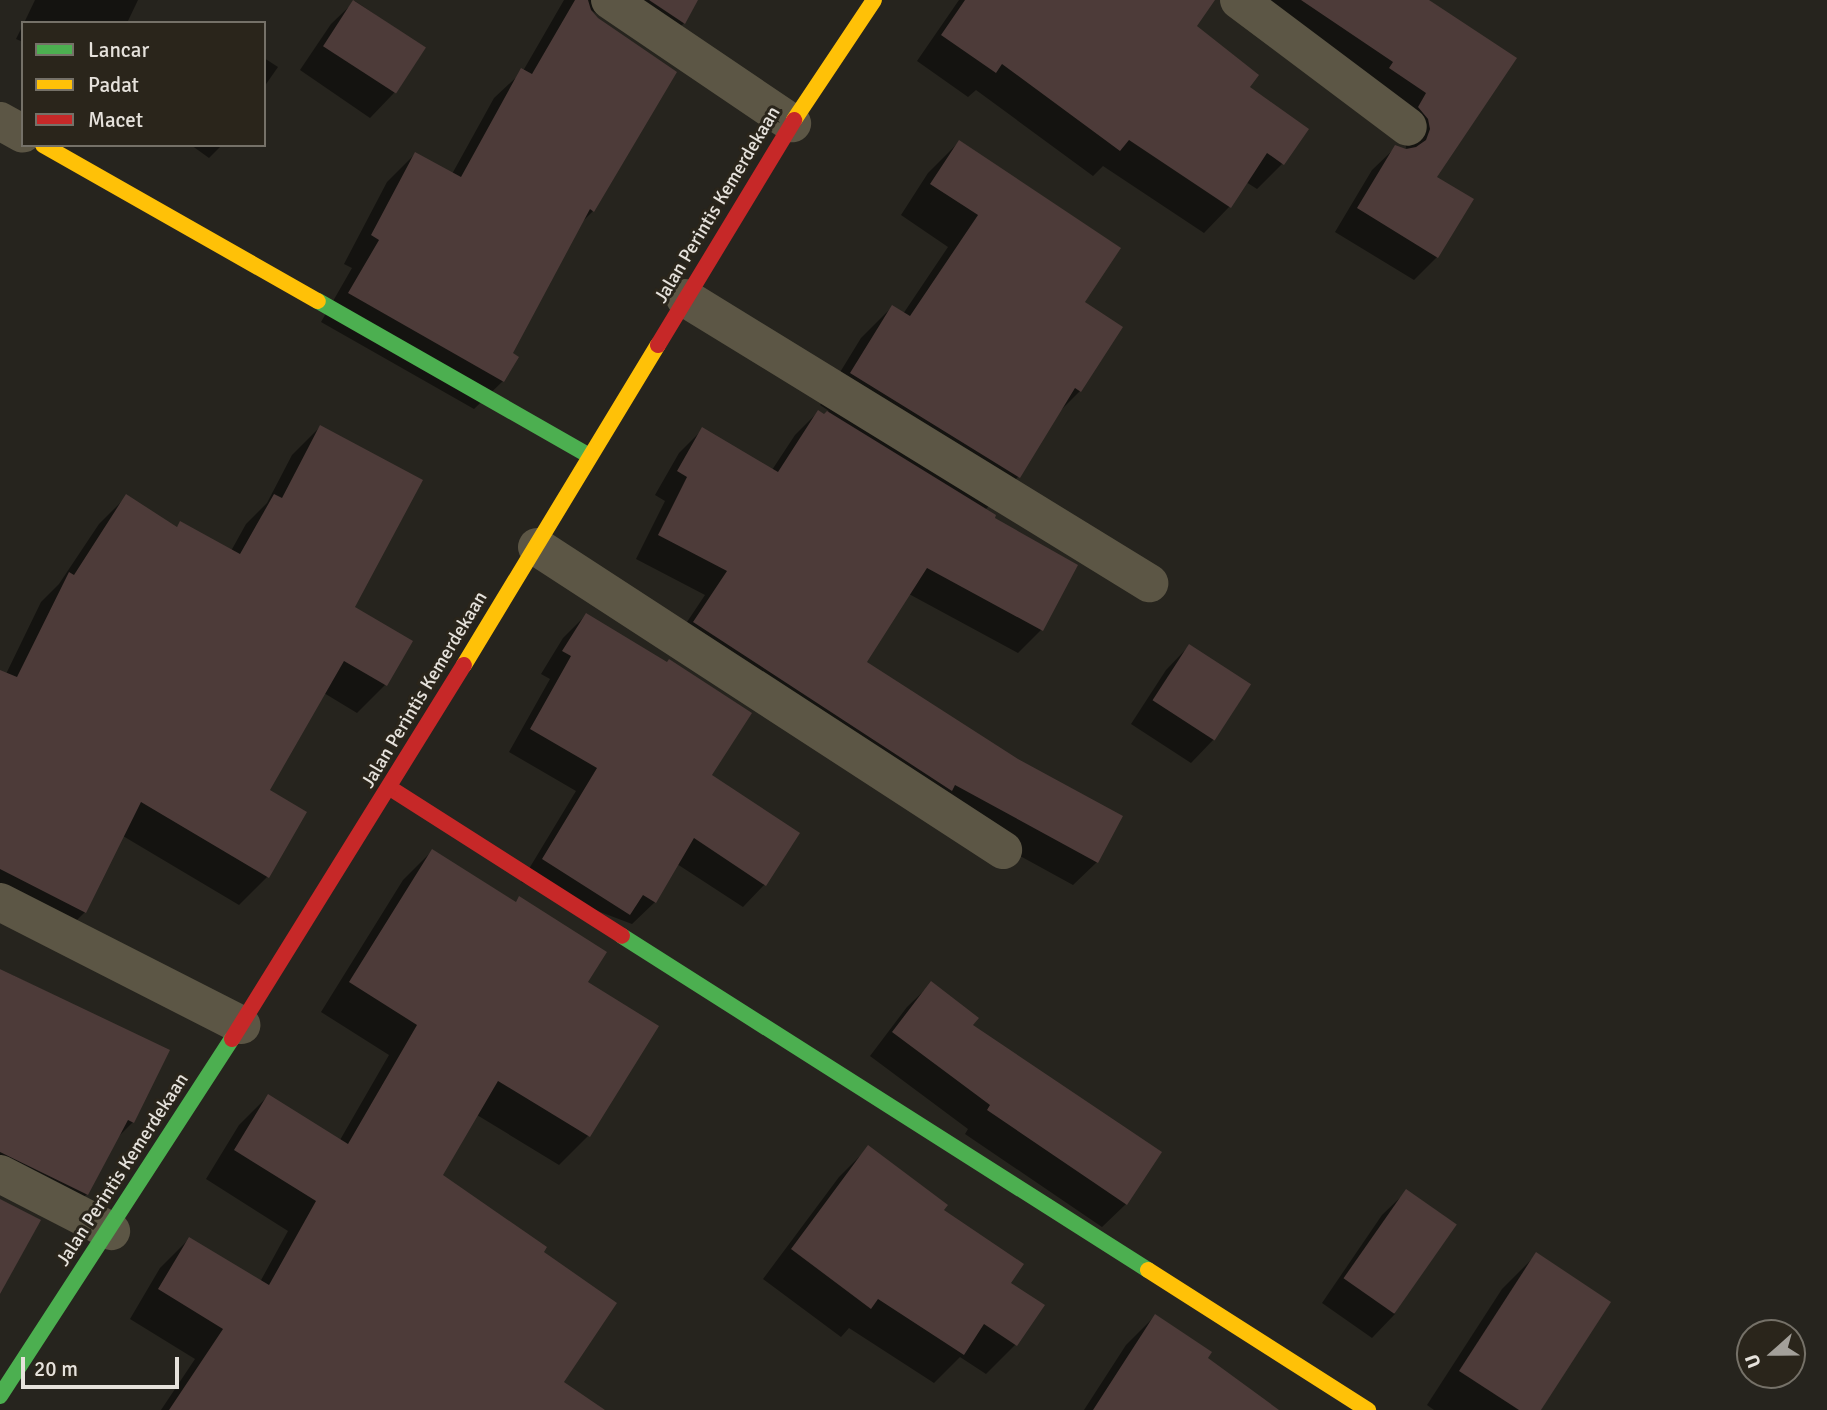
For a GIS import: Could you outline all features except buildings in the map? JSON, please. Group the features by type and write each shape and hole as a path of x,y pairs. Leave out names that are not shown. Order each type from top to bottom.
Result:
{"street":[{"path":"610,0 792,123"},
{"name":"Jalan Perintis Kemerdekaan","path":"0,1396 111,1231 390,788 792,123 874,0"},
{"path":"1239,0 1408,127"},
{"path":"0,121 21,133"},
{"path":"47,147 590,456"},
{"path":"685,298 1149,583"},
{"path":"537,547 1003,850"},
{"path":"390,788 1368,1410"},
{"path":"0,902 241,1025"},
{"path":"0,1174 111,1231"}],"traffic: fast":[{"path":"318,301 590,456"},
{"path":"622,936 1148,1270"},
{"path":"0,1396 232,1039"}],"traffic: slow":[{"path":"794,120 874,0"},
{"path":"47,147 318,301"},
{"path":"464,665 658,345"},
{"path":"1148,1270 1368,1410"}],"traffic: jam":[{"path":"658,345 794,120"},
{"path":"232,1039 464,665"},
{"path":"390,788 622,936"}]}
